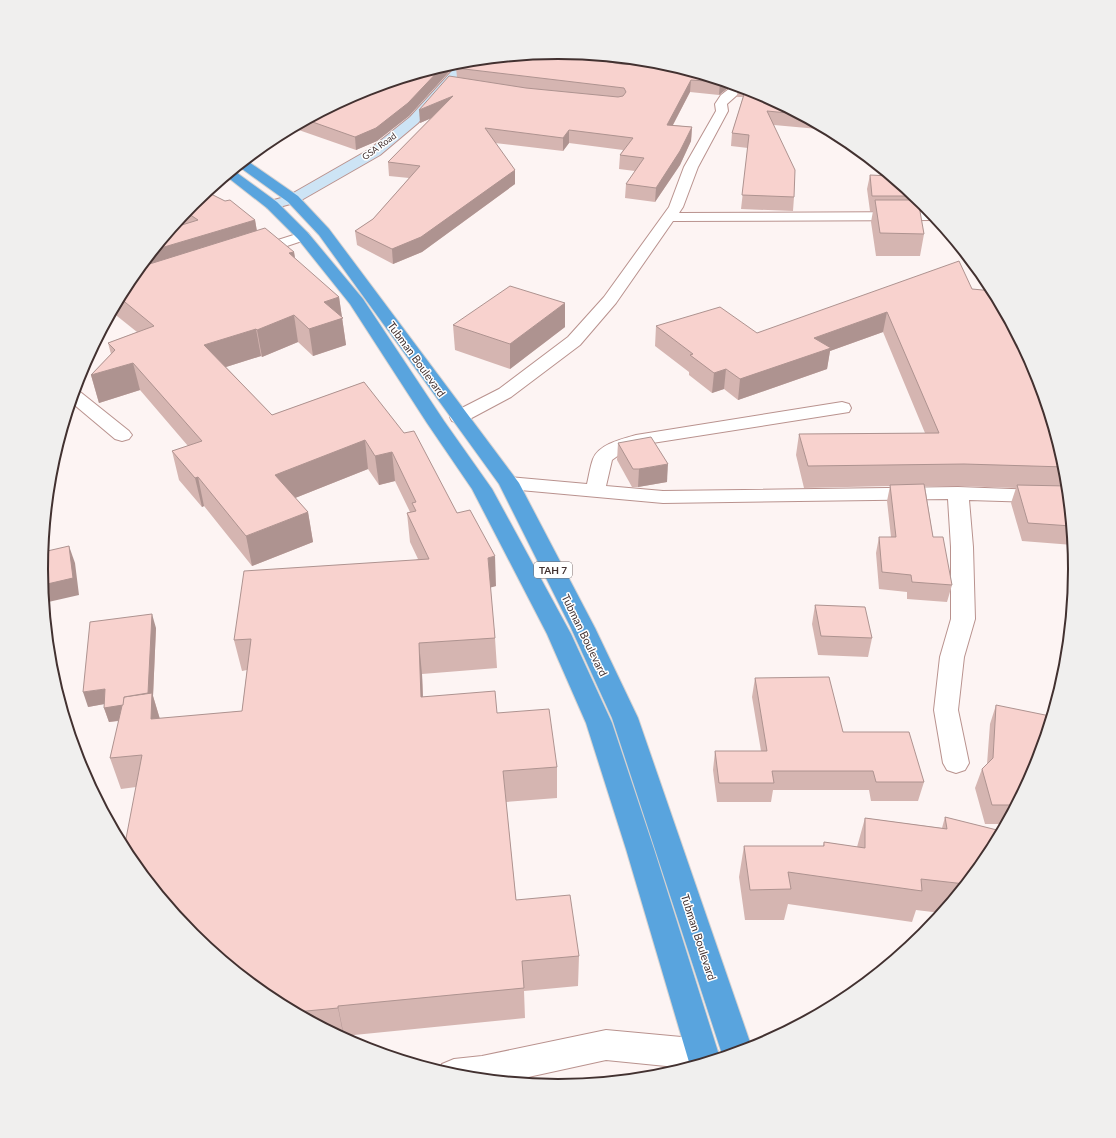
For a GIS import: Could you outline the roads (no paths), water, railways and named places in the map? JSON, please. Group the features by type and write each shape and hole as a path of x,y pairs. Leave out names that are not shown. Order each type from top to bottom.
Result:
{"highway":[{"name":"Tubman Boulevard","path":"247,165 293,199 328,238 509,483 582,628 625,718 735,1047"},
{"name":"Tubman Boulevard","path":"234,175 272,205 303,236 357,302 482,489 559,634 599,723 640,849 704,1058"}],"street":[{"name":"GSA Road","path":"272,205 293,199 375,152 414,120 460,69"},
{"path":"446,84 461,86"},
{"path":"459,417 505,393 574,341 610,300 676,207 690,166 707,140 718,116 722,111 721,104 724,98 734,91"},
{"path":"669,217 926,216"},
{"path":"242,256 303,236"},
{"path":"77,399 122,435"},
{"path":"595,491 603,458 616,448 644,439 842,408"},
{"path":"509,483 663,497 958,493 1063,497"},
{"path":"956,763 946,710 952,656 963,619 962,554 958,493"},
{"path":"478,1072 606,1045 703,1058"}]}
